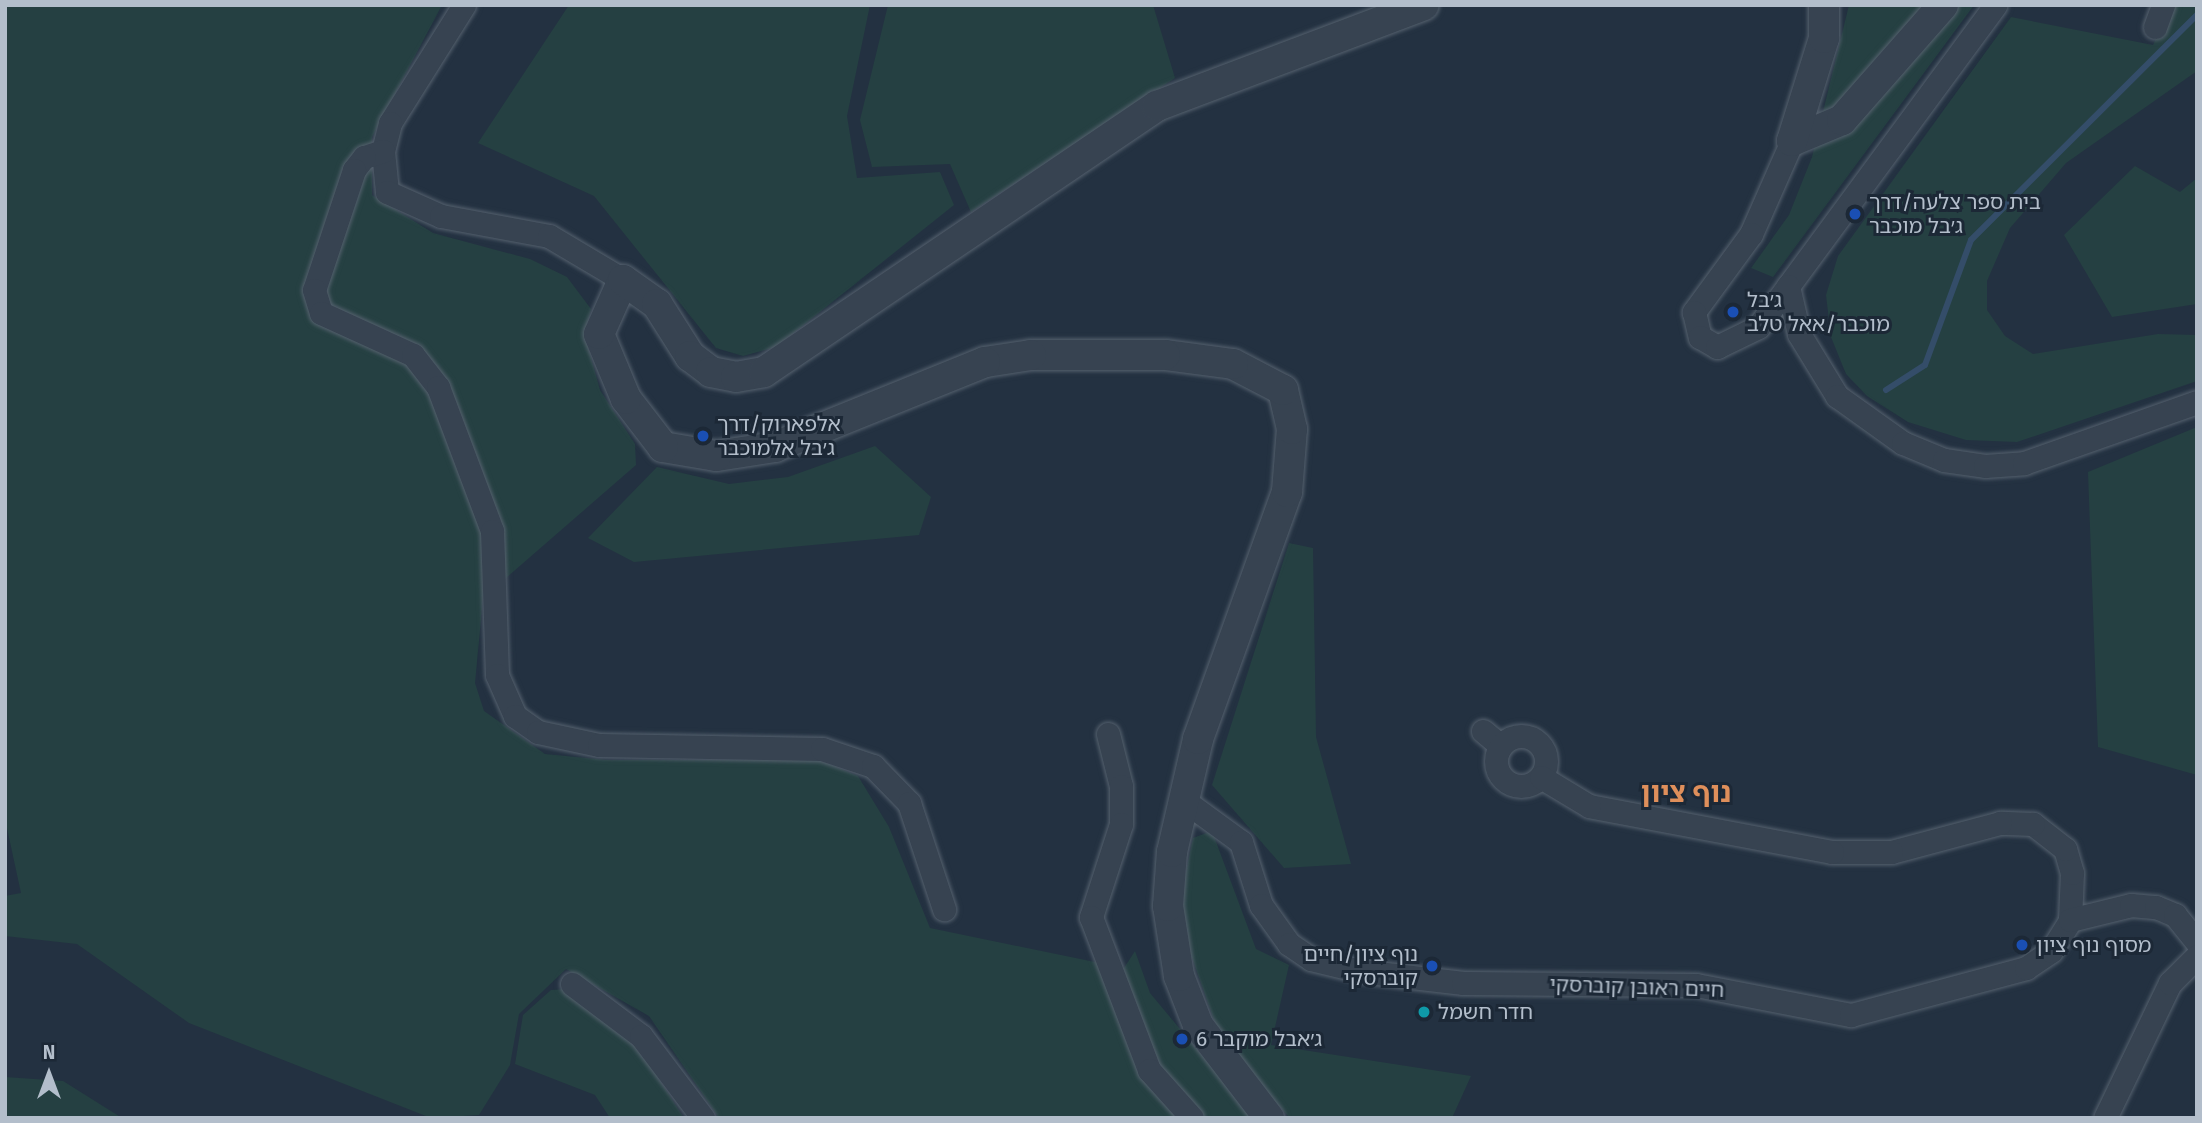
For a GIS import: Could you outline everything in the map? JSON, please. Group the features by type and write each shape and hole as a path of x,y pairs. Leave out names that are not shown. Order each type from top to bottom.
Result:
{"street":[{"path":"464,5 390,123 383,151 387,192 441,216 550,236 657,304 691,356 711,372 736,377 764,372 1157,106 1424,5"},
{"path":"1825,5 1824,38 1792,141 1751,234 1702,294 1694,312 1700,337 1717,347 1733,344 1758,327 1996,5"},
{"path":"1792,141 1842,120 1943,5"},
{"path":"2155,27 2163,5"},
{"path":"383,151 364,157 355,170 314,290 321,313 413,355 438,387 492,531 497,675 515,716 538,732 599,745 822,748 873,766 909,803 944,909"},
{"path":"624,281 601,324 607,362 626,399 663,447 684,453 716,456 775,447 985,362 1031,355 1165,355 1233,363 1283,390 1292,429 1287,492 1231,639 1182,799 1168,906 1179,976 1198,1025 1269,1118"},
{"path":"1788,286 1799,334 1837,396 1903,443 1944,460 1985,466 2024,463 2197,402"},
{"path":"1108,734 1121,786 1121,824 1091,917 1149,1070 1192,1118"},
{"path":"1523,736 1540,744 1547,762 1541,777 1533,785 1508,783 1496,766 1492,738 1523,736"},
{"name":"חיים ראובן קוברסקי","path":"1182,799 1241,842 1261,905 1289,944 1331,965 1392,975 1463,983 1696,985 1851,1015 2026,968 2051,951 2070,920 2072,873 2065,849 2033,824 2000,823 1891,852 1832,852 1589,806 1541,777"},
{"path":"2070,920 2131,905 2156,907 2175,915 2197,942"},
{"path":"2105,1118 2170,984 2191,969 2197,956"},
{"path":"572,984 641,1036 703,1118"}],"green space":[{"path":"5,5 442,5 372,137 372,195 433,233 530,259 567,277 591,309 585,336 600,390 635,444 636,465 483,598 475,683 484,711 545,754 607,760 819,760 858,776 889,827 930,928 1124,968 1135,951 1150,993 1254,1118 719,1118 649,1016 566,969 519,1014 510,1065 479,1115 431,1118 189,1023 77,944 5,936 5,896 21,893 5,819"},
{"path":"569,5 870,5 847,116 857,178 940,172 954,205 776,347 743,356 716,348 594,196 478,143"},
{"path":"888,5 1153,5 1175,78 971,212 950,164 872,167 860,120"},
{"path":"1849,5 1974,5 1773,277 1751,268 1789,215 1812,157"},
{"path":"2171,5 2197,5 2197,71 2066,163 2010,228 1987,281 1987,310 2005,336 2033,354 2158,334 2197,335 2197,381 2017,442 1966,440 1908,422 1867,396 1846,374 1831,337 1826,295 1838,256 2011,17 2153,45"},
{"path":"2135,166 2180,192 2197,178 2197,304 2112,317 2064,235"},
{"path":"2197,427 2197,775 2098,747 2088,472"},
{"path":"875,446 931,497 919,535 634,562 588,538 657,467 729,484 788,477"},
{"path":"1289,543 1313,548 1316,737 1351,864 1284,868 1212,785"},
{"path":"1212,831 1256,949 1289,965 1271,1045 1471,1076 1452,1118 1290,1118 1222,1043 1177,915 1193,838"},
{"path":"568,989 640,1050 684,1118 610,1118 595,1095 515,1064 523,1015 551,990"},
{"path":"5,1077 63,1081 122,1118 5,1118"}],"waterway":[{"path":"1886,390 1925,365 1971,240 2197,15"}],"place":[{"name":"בית ספר צלעה/דרך ג׳בל מוכבר","path":"1855,214"},
{"name":"ג׳בל מוכבר/אאל טלב","path":"1733,312"},
{"name":"אלפארוק/דרך ג׳בל אלמוכבר","path":"703,436"},
{"name":"מסוף נוף ציון","path":"2022,945"},
{"name":"נוף ציון/חיים קוברסקי","path":"1432,966"},
{"name":"חדר חשמל","path":"1424,1012"},
{"name":"ג׳אבל מוקבר 6","path":"1182,1039"}],"district":[{"name":"נוף ציון","path":"1686,793"}]}
